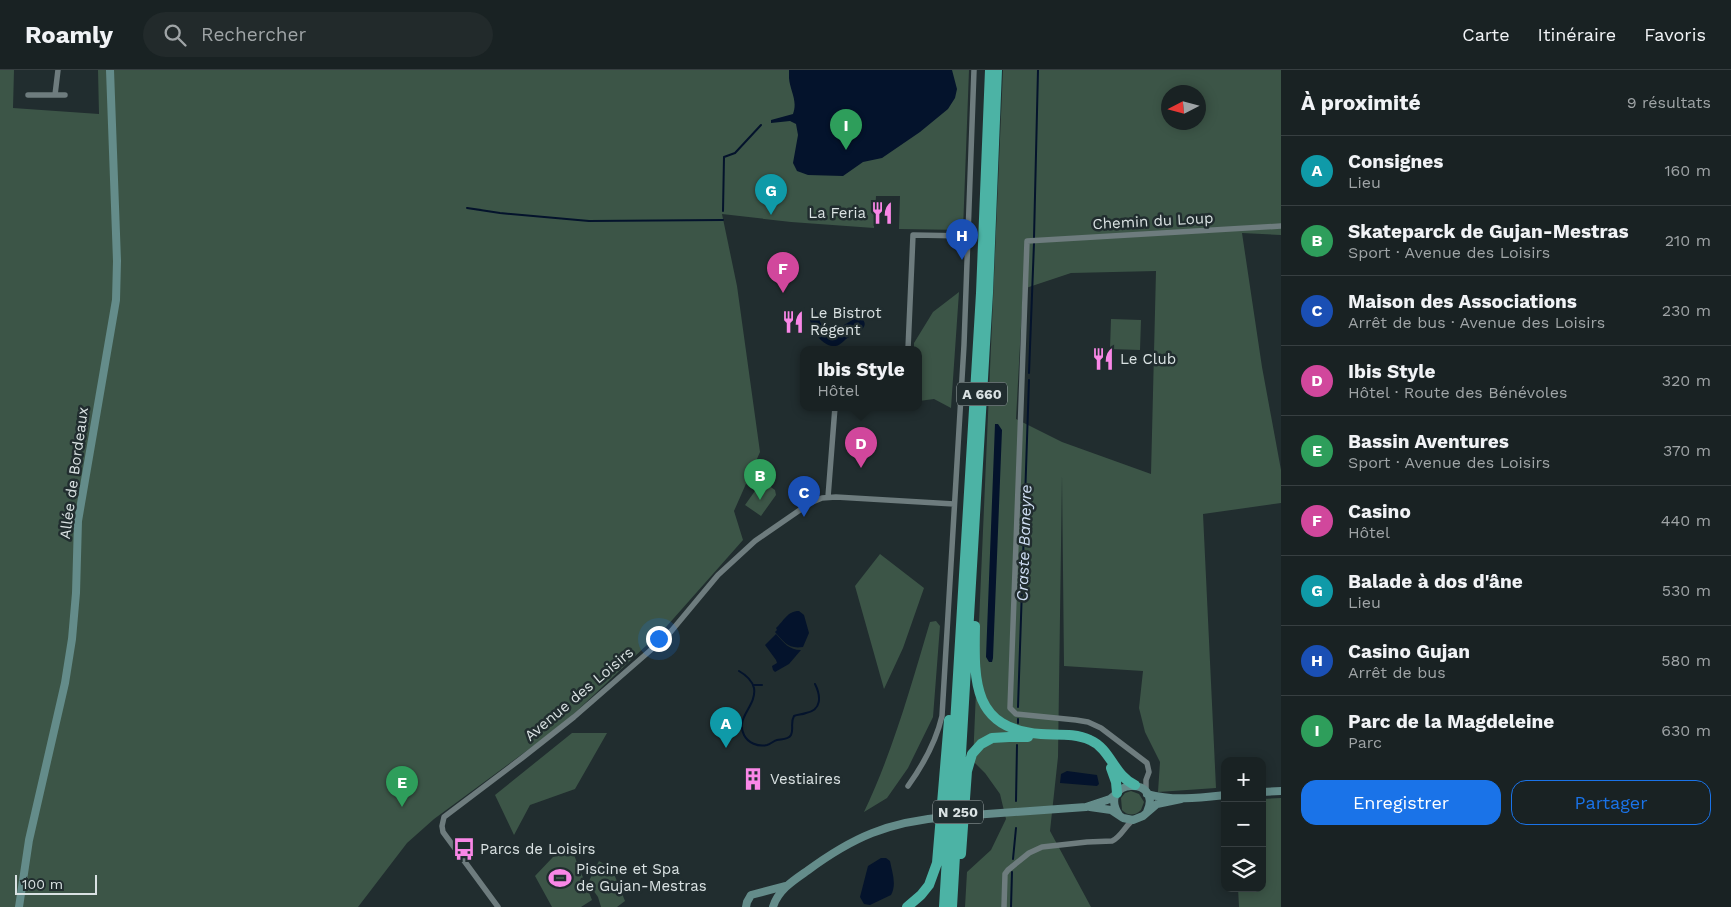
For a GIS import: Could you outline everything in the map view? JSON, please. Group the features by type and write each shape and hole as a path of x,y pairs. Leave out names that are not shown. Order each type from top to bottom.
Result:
{"highway":[{"name":"A 660","path":"944,907 982,274 990,70"},
{"name":"A 660","path":"963,717 992,220 997,70"},
{"path":"979,448 979,534 975,591 974,669 981,699 986,708 997,719 1012,728 1028,733 1080,737 1093,741 1108,755 1125,780 1136,786"},
{"path":"907,907 921,896 937,863 954,662 963,590"},
{"name":"N 250","path":"953,907 963,717"},
{"path":"953,907 958,886 964,832 968,765 972,754 981,744 992,738 1009,736 1067,740 1089,744 1101,753 1109,764 1116,782 1117,794"}],"main road":[{"name":"Allée de Bordeaux","path":"19,907 29,840 66,676 76,593 78,521 116,300 117,261 110,70"},
{"path":"1086,807 1110,799 1124,787 1136,786 1147,794 1162,798 1181,799"},
{"path":"1266,792 1281,791"},
{"path":"1117,794 1114,805 1119,815"},
{"path":"1146,812 1149,802 1147,794"},
{"path":"746,907 748,898 752,895 780,888 823,859 863,836 896,824 930,818 1086,807 1111,810 1128,820 1134,820 1157,804 1181,799 1221,795"},
{"path":"774,907 779,896 791,882"},
{"path":"764,893 771,898 774,907"}],"street":[{"path":"55,95 58,70"},
{"path":"908,786 936,738 942,716 964,346 974,70"},
{"path":"28,95 66,95"},
{"name":"Chemin du Loup","path":"1146,780 1149,769 1147,763 1101,728 1081,721 1016,714 1010,708 1027,241 1281,226"},
{"path":"908,346 914,235 968,236"},
{"path":"834,411 828,497 954,504"},
{"name":"Avenue des Loisirs","path":"498,907 443,832 444,817 537,746 668,635 718,575 755,542 804,507 819,499 828,497"},
{"path":"1136,786 1146,780 1147,794"},
{"path":"1119,815 1121,831"},
{"path":"1004,907 1005,874 1029,853 1046,846 1112,841 1134,820"}],"green space":[{"path":"0,70 14,70 13,108 99,114 98,70 969,70 963,230 899,229 900,196 876,196 874,228 791,222 722,214 737,286 760,452 734,511 743,540 666,627 563,724 434,819 407,843 358,907 0,907"},
{"path":"1003,70 1281,70 1281,235 1242,233 1262,367 1281,470 1281,503 1203,514 1216,788 1158,792 1160,762 1145,732 1139,708 1143,671 1064,666 1062,475 1058,757 1050,831 1091,907 965,907 967,872 991,850 1006,819 1000,794 985,773 973,761","holes":["1156,271 1151,474 1062,442 1016,419 1023,289 1071,273"]},
{"path":"959,292 951,408 934,399 922,401 922,346 914,346 914,343 933,312"},
{"path":"1111,319 1141,320 1140,350 1110,349"},
{"path":"762,481 775,490 776,495 761,516 745,505"},
{"path":"880,554 924,588 903,648 884,689 855,586"},
{"path":"936,621 940,626 933,717 908,768 887,798 864,812 893,742 930,622"},
{"path":"572,733 607,733 575,789 530,805 514,835 495,795"},
{"path":"1131,791 1139,794 1144,802 1141,810 1132,814 1122,810 1121,798 1125,793"},
{"path":"1281,798 1281,907 1239,907 1238,892 1266,892 1266,799"},
{"name":"Piscine et Spa de Gujan-Mestras","path":"572,850 592,900 581,907 552,907 535,876 553,857"},
{"path":"599,861 612,869 625,901 617,907 601,907 598,897 588,883"}],"water":[{"path":"789,70 952,70 957,89 955,98 948,109 920,132 882,158 863,162 843,176 808,175 797,171 793,163 798,135 796,124 790,121 771,123 771,120 793,114 795,104"},
{"path":"814,308 821,324 824,326 844,325 859,316 865,323 863,329 838,345 829,345 819,338 814,331 810,314 811,309"},
{"path":"995,424 998,424 1002,430 993,658 992,662 989,662 986,657"},
{"path":"799,611 804,615 809,633 803,647 794,647 784,642 775,632 776,628 791,613"},
{"path":"776,634 790,647 801,650 789,664 775,672 772,666 777,663 776,660 765,645"},
{"path":"1067,771 1097,775 1099,784 1097,786 1060,783 1061,774"},
{"path":"881,858 886,858 890,861 894,878 893,891 891,895 870,905 864,904 860,897 868,866"}],"waterway":[{"name":"Craste Baneyre","path":"1034,238 1038,70"},
{"path":"723,211 724,157 735,153 761,125"},
{"path":"481,210 467,208 589,221 723,220"},
{"name":"Craste Baneyre","path":"1029,373 1034,243"},
{"name":"Craste Baneyre","path":"1018,707 1029,380"},
{"path":"739,671 748,678 754,688 752,700 742,723 744,735 754,744 767,745 776,740 788,738 792,733 794,716 811,711 817,706 819,698 815,684"},
{"path":"753,685 762,685"},
{"name":"Craste Baneyre","path":"1016,801 1017,745"},
{"name":"Craste Baneyre","path":"1013,859 1016,828"},
{"name":"Craste Baneyre","path":"1011,907 1012,872"}],"place":[{"name":"Parc de la Magdeleine","path":"846,150"},
{"name":"La Feria","path":"882,213"},
{"name":"Balade à dos d'âne","path":"771,215"},
{"name":"Casino Gujan","path":"962,260"},
{"name":"Casino","path":"783,293"},
{"name":"Le Bistrot Régent","path":"793,322"},
{"name":"Le Club","path":"1103,359"},
{"name":"Ibis Style","path":"861,468"},
{"name":"Skateparck de Gujan-Mestras","path":"760,500"},
{"name":"Maison des Associations","path":"804,517"},
{"name":"Consignes","path":"726,748"},
{"name":"Vestiaires","path":"753,779"},
{"name":"Bassin Aventures","path":"402,807"},
{"name":"Parcs de Loisirs","path":"464,849"},
{"name":"Piscine et Spa de Gujan-Mestras","path":"560,878"}]}
